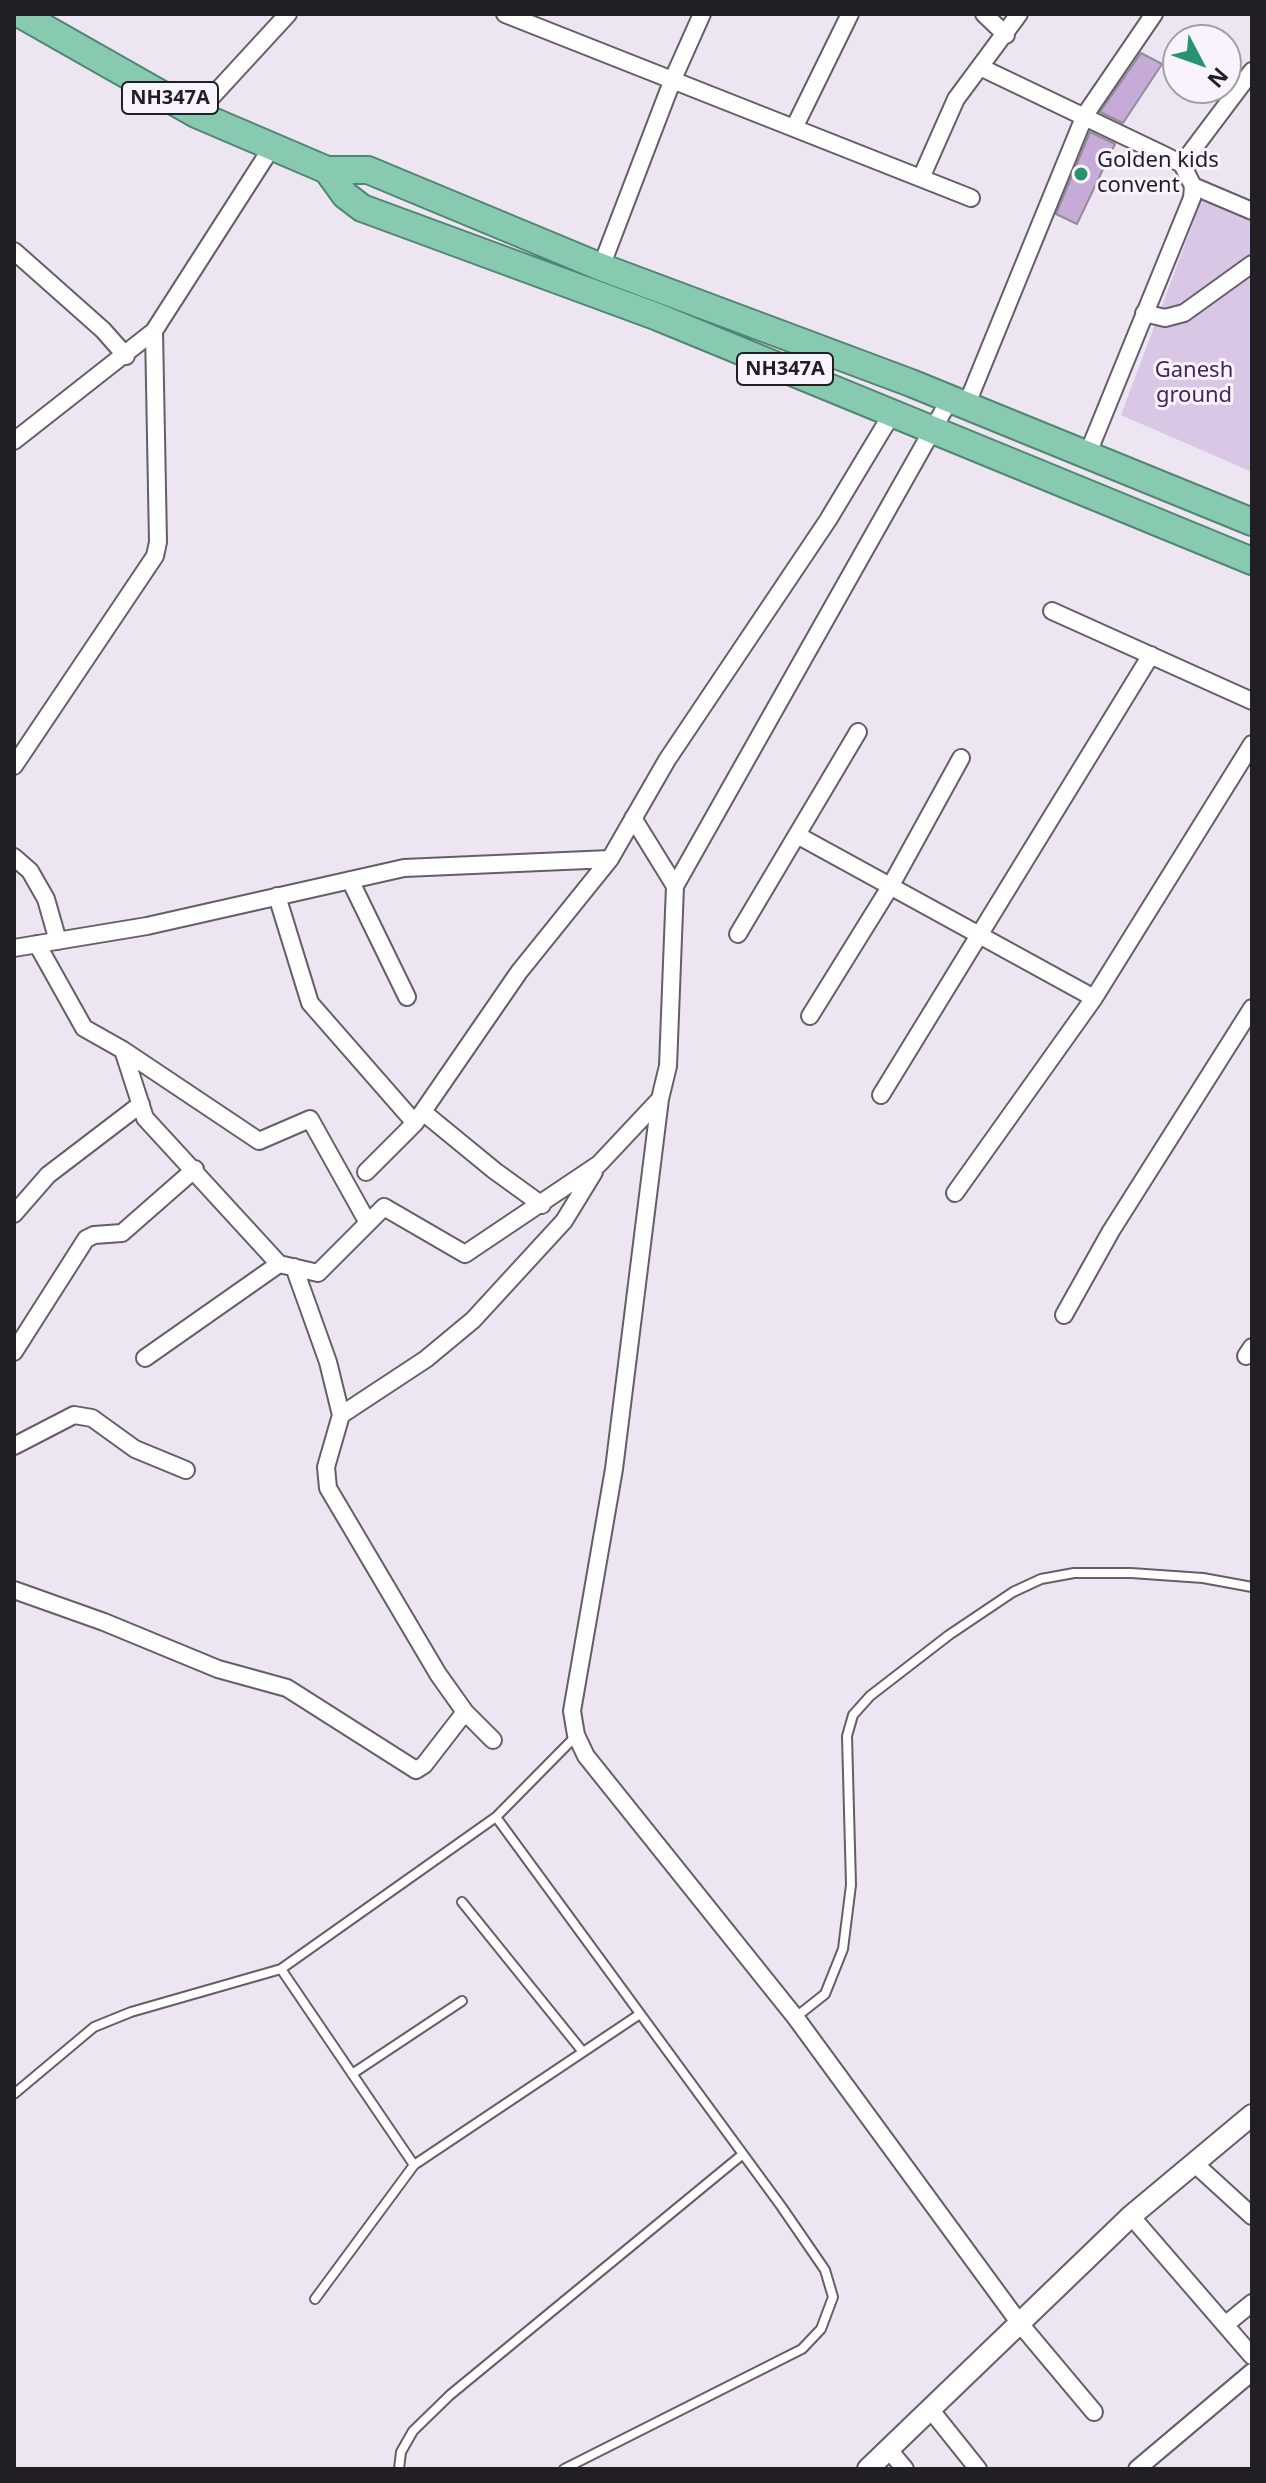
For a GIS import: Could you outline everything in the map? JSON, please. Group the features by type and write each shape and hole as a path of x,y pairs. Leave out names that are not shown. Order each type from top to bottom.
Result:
{"highway":[{"name":"NH347A","path":"20,14 47,20 196,114 327,170 368,170 601,267 1088,453 1252,522"},
{"name":"NH347A","path":"327,170 345,195 362,208 658,317 1252,561"}],"street":[{"path":"196,114 288,14"},
{"path":"505,14 971,198"},
{"path":"601,267 673,79 702,14"},
{"path":"794,128 850,14"},
{"path":"984,14 1006,35"},
{"path":"921,178 956,99 1019,14"},
{"path":"1094,2412 1021,2325 796,2018 586,1756 576,1735 572,1711 614,1469 660,1099 668,1066 675,886 933,429 958,403 1085,115 1154,14"},
{"path":"980,67 1182,164 1193,186 1192,198 1088,453"},
{"path":"1182,164 1252,71"},
{"path":"14,441 154,331 272,147"},
{"path":"1193,186 1252,211"},
{"path":"14,251 103,330 126,356"},
{"path":"1144,313 1165,318 1184,313 1252,264"},
{"path":"14,766 155,556 158,542 154,331"},
{"path":"366,1172 419,1118 519,972 610,859 667,760 828,520 893,412"},
{"path":"1052,611 1252,701"},
{"path":"881,1095 1151,655"},
{"path":"738,934 858,732"},
{"path":"955,1193 1094,998 1252,744"},
{"path":"810,1016 890,887 961,758"},
{"path":"633,818 675,886"},
{"path":"797,835 1094,998"},
{"path":"14,857 30,871 46,899 58,941"},
{"path":"14,948 147,926 404,868 610,859"},
{"path":"350,880 407,997"},
{"path":"277,896 310,1003 419,1118 542,1205"},
{"path":"37,944 84,1028 123,1050 259,1141 310,1119 368,1223"},
{"path":"1064,1315 1111,1231 1252,1008"},
{"path":"123,1050 145,1118 195,1169 227,1211 287,1266 328,1362 341,1415 326,1467 328,1488 411,1630 465,1712 493,1740"},
{"path":"145,1358 287,1266 318,1273 384,1207 465,1254 599,1164 660,1099"},
{"path":"14,1214 48,1175 141,1104"},
{"path":"341,1415 426,1359 473,1320 564,1221 599,1164"},
{"path":"14,1352 86,1239 94,1235 122,1233 195,1169"},
{"path":"14,1446 74,1415 92,1418 135,1449 186,1470"},
{"path":"14,1590 104,1622 218,1669 287,1688 416,1770 424,1765 465,1712"},
{"path":"868,2469 1131,2216 1252,2115"},
{"path":"1195,2164 1252,2216"},
{"path":"1131,2216 1252,2356"},
{"path":"1225,2325 1252,2303"},
{"path":"1137,2469 1252,2372"},
{"path":"930,2409 978,2469"},
{"path":"889,2450 905,2469"}],"lane":[{"path":"796,2018 825,1994 843,1949 851,1885 847,1736 853,1715 870,1696 987,1609 1041,1579 1074,1573 1131,1573 1203,1578 1252,1587"},
{"path":"14,2094 94,2027 131,2012 281,1969 496,1817 576,1735"},
{"path":"496,1817 825,2270 833,2297 821,2329 802,2349 564,2469"},
{"path":"462,1902 583,2052"},
{"path":"281,1969 414,2165"},
{"path":"352,2074 462,2001"},
{"path":"315,2299 414,2165 640,2014"},
{"path":"399,2469 401,2452 413,2431 450,2395 743,2154"}],"green space":[{"name":"Ganesh ground","path":"1202,199 1252,216 1252,472 1121,415"}],"building":[{"path":"1141,53 1162,64 1123,123 1100,112"},
{"name":"Golden kids convent","path":"1090,132 1115,144 1077,224 1056,214"}],"place":[{"name":"Golden kids convent","path":"1081,174"}]}
